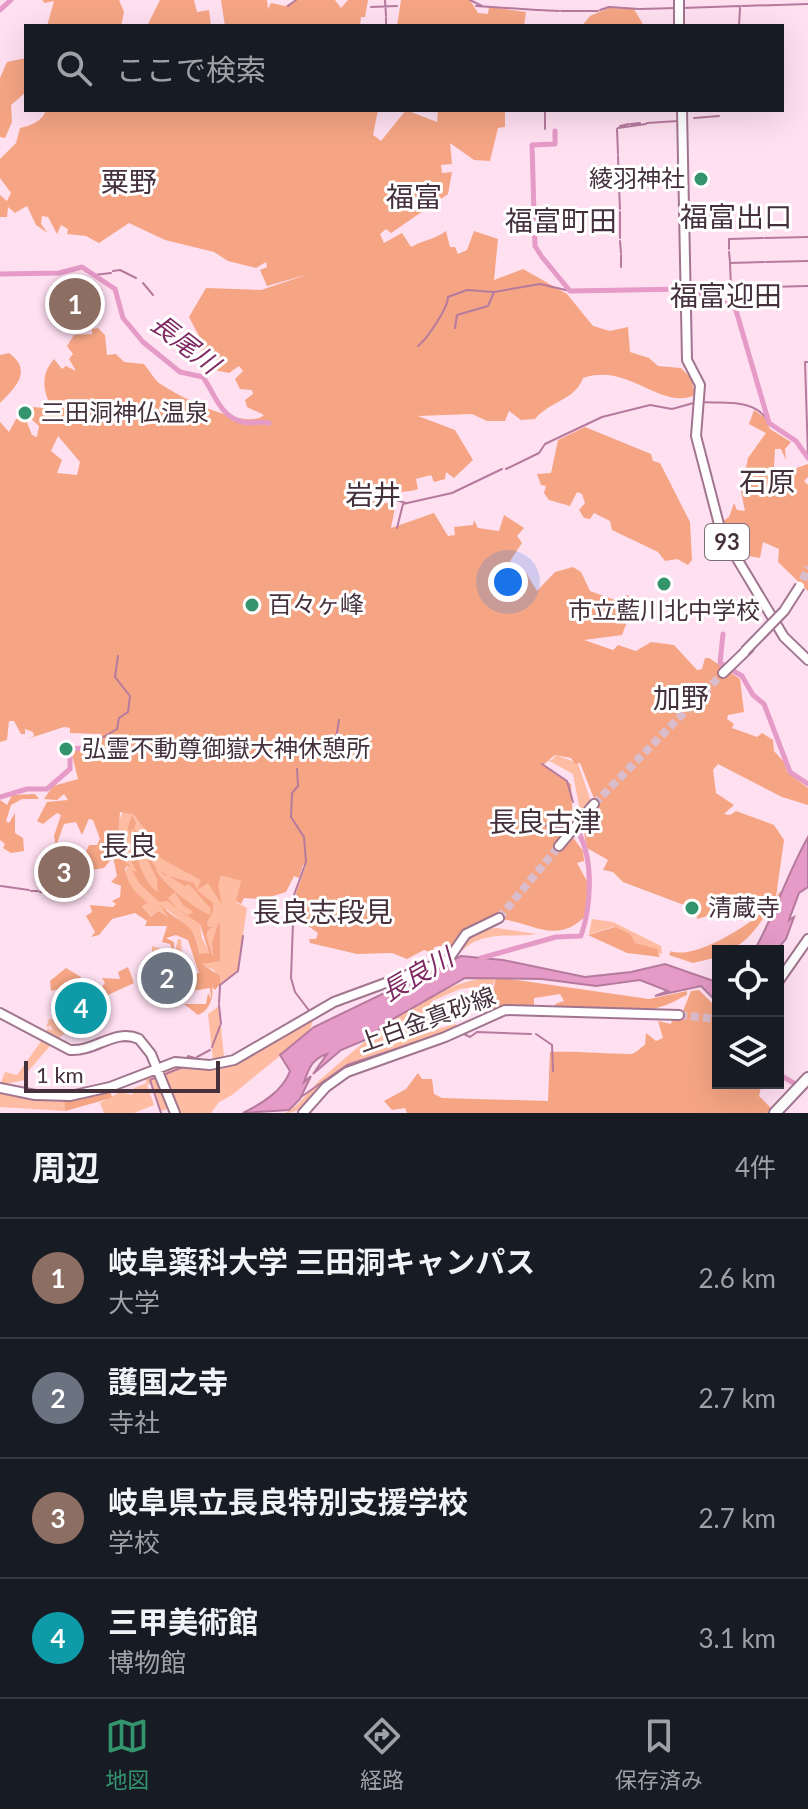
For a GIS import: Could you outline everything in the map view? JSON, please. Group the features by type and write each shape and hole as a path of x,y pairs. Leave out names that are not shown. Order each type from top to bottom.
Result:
{"highway":[{"path":"776,1113 808,1079"}],"main road":[{"path":"679,0 679,24"},
{"name":"93","path":"682,112 688,364 699,382 696,436 721,532 775,622 793,648 808,660"},
{"path":"723,673 775,622 785,611 801,585 784,611 745,651"},
{"path":"734,662 764,632"},
{"path":"559,846 594,804"},
{"path":"0,1088 35,1095 70,1096 110,1087 182,1061 210,1065 228,1062 261,1048 345,997 448,960 466,934 499,918"},
{"path":"784,973 808,939"},
{"name":"上白金真砂線","path":"303,1113 326,1087 347,1072 510,1009 679,1015"},
{"path":"0,1014 70,1050 83,1050 119,1037 133,1037 147,1047 173,1113"},
{"path":"84,1051 119,1037"}],"shaded area":[{"path":"42,0 119,0 124,12 121,24 48,24 54,1 45,3"},
{"path":"160,0 194,0 197,12 209,10 211,24 148,24"},
{"path":"221,0 267,0 268,9 271,3 285,6 296,0 335,0 341,8 348,0 368,0 360,24 225,24"},
{"path":"401,0 470,0 478,13 488,14 489,7 526,12 524,24 397,24"},
{"path":"609,8 634,9 643,24 584,24 590,16"},
{"path":"24,58 24,94 11,105 12,122 5,138 0,137 0,78 7,62"},
{"path":"45,112 378,112 373,135 381,141 404,112 437,122 438,112 505,112 505,127 498,128 490,161 474,160 450,143 452,164 441,165 442,173 452,172 448,194 391,233 386,229 380,234 384,243 402,233 411,247 446,231 450,247 455,247 458,254 467,250 474,231 498,239 494,280 523,269 567,294 593,326 610,331 628,327 630,352 649,358 658,366 681,368 691,378 695,395 669,397 615,376 600,375 583,378 574,391 535,419 521,420 509,411 505,421 487,421 472,414 418,416 455,430 473,460 454,478 446,472 445,479 434,482 431,475 416,479 418,489 404,492 380,486 375,489 377,504 396,502 391,528 434,513 448,536 455,535 454,527 473,525 474,520 478,528 499,531 504,515 524,528 517,536 522,543 510,561 525,571 537,591 555,572 573,567 581,572 590,591 615,600 627,595 635,599 634,622 627,622 622,635 584,640 613,650 618,645 636,651 651,642 674,645 697,670 702,669 705,658 709,658 740,679 744,712 728,715 727,719 734,724 732,728 757,737 762,733 773,740 774,751 784,762 787,772 808,788 808,805 782,797 718,764 713,770 716,793 734,805 724,814 730,815 736,811 774,825 784,840 776,897 748,912 724,911 697,919 696,909 690,901 684,905 623,882 613,872 603,870 608,860 587,848 584,832 595,801 580,763 575,764 571,758 555,755 543,765 571,784 573,826 569,832 583,851 584,861 577,863 588,883 587,914 574,925 547,930 506,920 478,922 471,925 448,956 442,960 441,956 449,953 446,945 434,947 433,953 424,950 407,959 392,953 357,954 310,943 309,939 316,939 318,933 304,923 303,917 296,918 295,896 306,865 303,865 299,878 294,876 286,892 263,899 244,898 241,904 236,901 241,881 221,875 218,885 222,905 208,883 197,890 213,903 213,912 207,922 208,927 214,927 206,935 213,957 212,943 219,921 220,927 220,961 202,964 220,976 220,984 215,990 212,987 212,995 210,1004 198,1015 184,1004 206,1004 208,993 211,999 210,988 192,991 181,986 182,975 186,972 182,970 183,967 189,973 191,970 194,974 199,973 188,940 176,935 166,938 174,942 174,954 170,944 162,942 167,926 145,926 147,921 135,913 112,919 99,935 91,937 95,932 86,916 92,912 90,905 113,907 116,904 112,901 120,897 121,886 111,882 117,876 113,857 104,868 74,873 89,859 86,852 89,845 97,845 100,839 93,820 89,819 91,814 82,835 76,822 64,824 56,846 54,836 61,815 57,813 43,824 37,821 47,802 68,800 64,794 57,800 44,799 53,786 78,779 70,747 80,746 84,750 97,743 102,734 70,733 70,728 64,727 27,739 34,736 33,732 25,729 25,734 21,734 14,721 9,721 7,740 0,742 0,422 9,432 16,419 26,420 32,435 37,437 39,426 29,417 33,407 43,408 48,400 44,384 48,369 54,359 62,369 66,366 76,371 69,359 73,354 67,346 74,335 92,334 92,329 98,328 105,335 107,355 116,354 124,362 144,364 159,383 181,396 229,416 255,419 264,415 247,407 245,400 253,394 252,390 240,389 235,379 243,371 239,366 229,373 214,370 219,362 201,352 200,338 189,317 206,288 261,290 309,274 267,286 260,270 267,267 266,262 256,268 228,261 214,252 165,240 129,223 99,243 86,236 67,234 68,229 61,225 57,234 48,217 42,216 41,224 48,233 36,225 27,206 15,213 8,207 7,217 0,217 0,195 7,201 11,193 0,178 0,159 16,143 20,128 42,117","holes":["58,436 80,462 77,475 57,473 62,460 51,451","120,812 133,814 144,828 155,854 148,858 147,845 134,829 136,823 132,815 128,827 132,848 136,843 130,832 132,829 140,837 138,841 157,879 158,892 146,879 135,850 129,857 118,836","116,844 124,848 137,872 132,870 139,883 159,902 168,901 177,909 168,898 175,892 183,905 193,912 188,915 179,910 200,924 209,953 199,954 190,928 160,904 168,917 158,911 151,917 142,907 149,904 128,881 125,869 127,865 132,867 113,852","154,855 201,880 197,890 194,883 169,876 185,886 189,884 211,909 210,915 188,902 164,881 152,863"]},
{"path":"9,353 20,366 21,373 16,386 0,403 0,355"},
{"path":"754,410 765,418 770,429 791,442 785,449 786,460 781,449 775,449 774,467 791,470 808,464 808,477 804,481 808,485 808,591 778,562 779,549 763,542 760,558 738,554 720,523 729,517 734,503 737,510 745,511 741,491 748,458 766,433 749,424"},
{"path":"585,427 651,454 653,461 660,463 690,522 692,560 688,565 677,559 665,561 658,552 612,530 610,521 594,513 590,519 584,518 579,510 585,503 582,494 577,492 570,506 549,500 544,493 546,486 541,485 537,474 551,473 558,440"},
{"path":"556,755 578,763 591,802 580,811 573,774 546,759 552,760"},
{"path":"35,794 39,799 22,799 11,805 6,821 9,823 15,813 15,833 23,838 24,851 11,853 3,848 5,844 0,840 0,800 7,805 12,795"},
{"path":"123,811 133,813 136,819 140,818 140,814 148,819 162,831 169,843 178,842 199,856 211,853 233,864 222,873 241,881 236,902 247,908 238,970 220,984 214,970 202,965 204,961 220,960 219,925 212,943 213,957 206,936 207,924 196,915 188,915 200,924 209,952 205,956 198,953 196,939 189,928 166,909 167,917 158,911 151,917 142,908 146,902 131,887 126,877 127,866 112,850 116,844 124,848 110,827 115,823 117,826"},
{"path":"808,837 808,887 799,893 786,939 781,945 757,945 768,923"},
{"path":"780,891 782,896 739,945 712,945 712,958 693,963 669,955 671,951 682,953 697,950 732,934 774,901"},
{"path":"592,919 613,922 661,946 662,954 635,943 613,927 589,934"},
{"path":"615,927 630,934 635,943 657,949 660,957 627,953 588,935"},
{"path":"497,928 537,934 486,938 440,966 456,955 475,933"},
{"path":"178,939 181,939 182,960 194,970 181,969 174,978 163,977 162,980 155,974 158,982 150,974 147,974 147,980 135,976 148,973 148,968 152,968 152,946 165,950 163,962 155,961 154,967 163,971 167,959 169,969 175,971 179,962 174,955"},
{"name":"長良川","path":"461,956 503,960 585,977 631,972 665,964 712,980 712,997 701,986 655,996 668,991 640,980 596,986 542,979 465,978 386,1023 370,1038 341,1050 313,1074 327,1054 318,1059 308,1072 304,1082 311,1076 300,1099 289,1110 243,1113 264,1101 282,1085 290,1071 280,1055 314,1027"},
{"path":"128,967 134,983 97,1000 93,998 105,983 102,978 120,979 118,972"},
{"path":"66,968 81,977 80,985 85,990 97,983 86,1004 80,1001 81,993 77,991 70,1000 61,1002 59,989 51,991 50,981"},
{"path":"496,977 493,985 460,989 432,1001 436,1014 415,1030 419,1034 456,1024 458,1027 351,1065 329,1078 300,1109 285,1113 358,1047 402,1014 448,988 472,980"},
{"path":"496,977 649,999 687,991 687,995 657,1008 614,1012 556,1007 555,1004 564,1001 560,994 534,998 534,1007 510,1008 488,1014"},
{"path":"699,990 712,1003 712,1089 761,1089 759,1096 772,1109 767,1113 407,1113 405,1108 392,1110 384,1101 406,1089 418,1073 422,1079 432,1079 434,1094 442,1098 548,1101 550,1052 634,1053 645,1045 646,1033 656,1041 663,1038 658,1021 671,1024 673,1017 683,1011 691,991"},
{"path":"92,1005 78,1023 56,1040 54,1035 44,1035 48,1028 52,1031 51,1026 46,1027 49,1019 70,1018 70,1023"},
{"path":"219,1006 224,1057 213,1059 208,1014"},
{"path":"313,1021 309,1032 232,1095 219,1102 211,1113 178,1113 175,1107 161,1111 152,1083 147,1085 154,1105 134,1113 104,1113 100,1103 120,1092 132,1095 134,1088 147,1083 145,1079 160,1073 159,1069 222,1062"},
{"path":"42,1040 50,1046 24,1076 25,1080 0,1085 5,1072 17,1075"},
{"path":"0,1090 64,1100 65,1111 0,1107"},
{"path":"110,1091 112,1097 108,1099 65,1111 64,1100"}],"waterway":[{"path":"0,10 11,0"},
{"path":"288,6 296,0"},
{"path":"385,0 386,16"},
{"path":"470,0 482,6"},
{"path":"742,6 808,4"},
{"path":"371,7 397,6"},
{"path":"476,6 537,10"},
{"path":"682,8 740,6"},
{"path":"600,10 609,7 639,9"},
{"path":"640,9 676,8"},
{"path":"739,24 740,8"},
{"path":"538,10 559,11"},
{"path":"561,11 598,11"},
{"path":"386,18 386,24"},
{"path":"545,112 545,129"},
{"path":"694,118 719,116"},
{"path":"647,123 678,121"},
{"path":"631,124 640,123"},
{"path":"620,126 629,124"},
{"path":"618,128 646,124"},
{"path":"617,129 618,154"},
{"path":"540,254 535,246 532,145 555,144 555,131"},
{"path":"618,156 619,185"},
{"path":"619,187 620,209"},
{"path":"620,212 620,238"},
{"path":"765,238 808,237"},
{"path":"729,249 729,239 763,238"},
{"path":"620,241 621,253"},
{"path":"729,252 730,262"},
{"path":"621,255 621,267"},
{"path":"542,257 570,291 686,289 735,307 769,423 796,441 808,458"},
{"path":"766,262 808,261"},
{"path":"731,288 730,263 764,262"},
{"name":"長尾川","path":"0,274 59,273 82,267 115,289 123,318 143,342 180,372 203,377 228,414 242,422 269,423"},
{"path":"113,271 120,270 136,278"},
{"path":"94,275 111,273"},
{"path":"143,283 153,295"},
{"path":"455,328 457,315 488,306 494,292 540,284 570,291"},
{"path":"766,287 808,286"},
{"path":"731,303 731,288 765,287"},
{"path":"418,346 436,323 448,297 467,290 493,292"},
{"path":"808,362 805,362 808,457"},
{"path":"506,469 539,453 545,444 602,417 650,405 672,409 697,402"},
{"path":"703,402 749,406 757,409 769,423"},
{"path":"397,528 403,504 452,493 502,469"},
{"path":"375,489 386,497 406,503"},
{"path":"723,634 720,663 742,676 753,695 764,704 790,772 808,784"},
{"path":"95,742 117,729 119,718 128,712 130,696 115,677 118,656"},
{"path":"316,756 335,745 339,720"},
{"path":"0,797 27,789 47,789 70,769 70,749 84,748"},
{"path":"542,764 567,781 573,802"},
{"path":"297,769 298,786 292,793 291,817 304,837 306,862 294,895 291,978 295,992 311,1013"},
{"path":"576,810 577,820"},
{"path":"535,824 570,829"},
{"path":"481,958 556,937 581,936 587,912 589,871 579,833"},
{"path":"1,886 29,890"},
{"path":"31,891 38,891"},
{"path":"40,892 74,896"},
{"path":"219,1003 220,985 238,971 243,936"},
{"path":"219,1005 221,1024"},
{"path":"212,1047 220,1026"},
{"path":"460,1032 470,1037 477,1032 531,1034"},
{"path":"536,1034 552,1045 553,1071"},
{"path":"301,1097 347,1065 435,1036"},
{"path":"197,1057 210,1050"},
{"path":"187,1059 188,1056 195,1058"},
{"path":"163,1075 183,1067"},
{"path":"157,1077 150,1080 161,1113"},
{"path":"784,1077 799,1086"}],"tunnel":[{"path":"803,580 808,567"},
{"path":"594,804 723,673"},
{"path":"499,918 559,846"},
{"path":"679,1015 712,1018"}],"place":[{"name":"綾羽神社","path":"701,179"},
{"name":"岐阜薬科大学 三田洞キャンパス","path":"75,304"},
{"name":"三田洞神仏温泉","path":"25,413"},
{"name":"市立藍川北中学校","path":"664,584"},
{"name":"百々ヶ峰","path":"252,605"},
{"name":"弘霊不動尊御嶽大神休憩所","path":"66,749"},
{"name":"岐阜県立長良特別支援学校","path":"64,872"},
{"name":"清蔵寺","path":"692,908"},
{"name":"護国之寺","path":"167,978"},
{"name":"三甲美術館","path":"81,1008"}],"district":[{"name":"粟野","path":"129,182"},
{"name":"福富","path":"414,197"},
{"name":"福富出口","path":"736,217"},
{"name":"福富町田","path":"561,221"},
{"name":"福富迎田","path":"726,296"},
{"name":"石原","path":"767,482"},
{"name":"岩井","path":"373,495"},
{"name":"加野","path":"681,698"},
{"name":"長良古津","path":"545,822"},
{"name":"長良","path":"129,846"},
{"name":"長良志段見","path":"323,912"}]}
